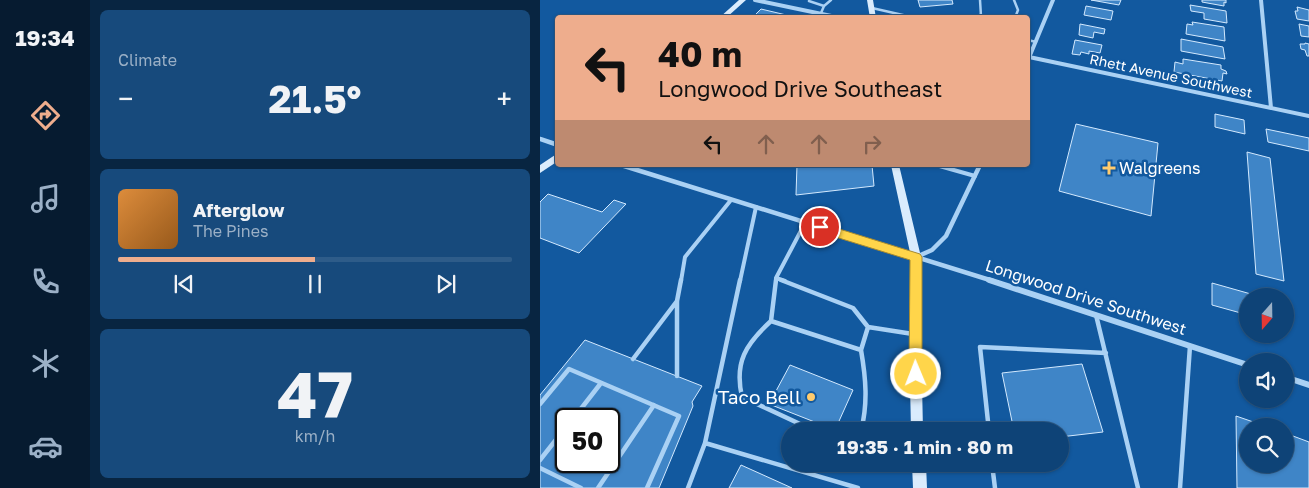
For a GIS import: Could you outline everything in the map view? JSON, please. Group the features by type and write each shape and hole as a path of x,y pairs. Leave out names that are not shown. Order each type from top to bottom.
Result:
{"main road":[{"path":"726,15 743,0"},
{"path":"870,0 872,15"},
{"path":"540,170 555,158"},
{"path":"895,167 916,257 917,422"},
{"path":"919,472 920,488"}],"street":[{"path":"755,0 829,15"},
{"path":"1030,55 1053,0"},
{"path":"1260,0 1271,108"},
{"name":"Rhett Avenue Southwest","path":"1030,59 1309,116"},
{"path":"540,139 555,144"},
{"name":"Longwood Drive Southwest","path":"628,167 916,257 1239,362"},
{"path":"916,257 932,250 946,236 979,167"},
{"path":"1294,380 1309,385"}],"lane":[{"path":"821,13 824,6 831,0"},
{"path":"980,0 981,15"},
{"path":"1014,0 1018,10 1016,15"},
{"path":"809,1 824,6"},
{"path":"871,8 902,15"},
{"path":"1030,40 1036,42"},
{"path":"943,167 974,176"},
{"path":"677,376 677,301 686,258 731,200"},
{"path":"688,488 705,443 756,207"},
{"path":"796,422 742,397 738,383 742,355 755,335 771,321 776,278 805,222"},
{"path":"776,278 853,308 868,327 915,335"},
{"path":"632,359 677,301"},
{"path":"1096,315 1138,488"},
{"path":"771,321 861,350"},
{"path":"863,422 868,406 867,383 861,350 868,327"},
{"path":"1180,488 1190,346"},
{"path":"988,422 980,347 1106,353"},
{"path":"540,404 569,369 679,416 647,488"},
{"path":"582,408 601,383"},
{"path":"598,488 654,405"},
{"path":"540,460 555,441"},
{"path":"705,443 858,488"},
{"path":"540,468 581,488"},
{"path":"993,472 994,488"}],"building":[{"path":"918,0 952,0 953,4 920,7"},
{"path":"1091,0 1121,0 1119,5"},
{"path":"1202,0 1226,0 1226,3 1224,2 1224,6 1202,2"},
{"path":"1190,5 1226,11 1227,23 1204,19 1204,13 1191,11"},
{"path":"1086,6 1113,11 1111,20 1084,15"},
{"path":"1297,7 1309,10 1309,21 1297,19 1295,11 1298,11"},
{"path":"761,9 786,15 755,15"},
{"path":"1192,22 1224,27 1225,41 1186,34 1187,24 1193,25"},
{"path":"1080,24 1105,29 1104,34 1094,32 1093,38 1079,35"},
{"path":"1299,24 1309,26 1309,37 1301,36"},
{"path":"1181,39 1223,47 1225,59 1181,51"},
{"path":"1075,40 1102,45 1100,53 1089,51 1089,54 1081,52 1080,55 1072,54"},
{"path":"1300,44 1309,44 1309,56 1307,56 1305,50 1301,49"},
{"path":"1183,59 1221,65 1221,69 1226,71 1227,74 1223,73 1222,81 1174,72 1175,62 1183,64"},
{"path":"1215,114 1244,120 1245,134 1215,127"},
{"path":"1076,124 1158,143 1151,216 1059,191"},
{"path":"1266,129 1309,138 1309,151 1268,142"},
{"path":"1247,152 1270,158 1284,281 1256,274"},
{"path":"797,167 872,167 874,186 796,195"},
{"path":"548,194 602,212 614,200 626,204 579,253 540,238 540,202"},
{"path":"1212,283 1239,291 1239,312 1212,305"},
{"path":"585,340 702,386 692,402 693,406 659,488 540,488 540,395"},
{"path":"1082,364 1103,432 1069,436 1069,422 1012,422 1002,373"},
{"name":"Taco Bell","path":"790,365 853,390 839,422 815,422 769,404"},
{"path":"1236,416 1242,418 1239,418 1239,473 1294,473 1294,436 1309,442 1309,488 1237,488"},
{"path":"741,465 792,488 729,488"}],"place":[{"name":"Walgreens","path":"1109,168"},
{"name":"Taco Bell","path":"811,397"}],"route":[{"path":"820,227 916,257 916,374"}]}
